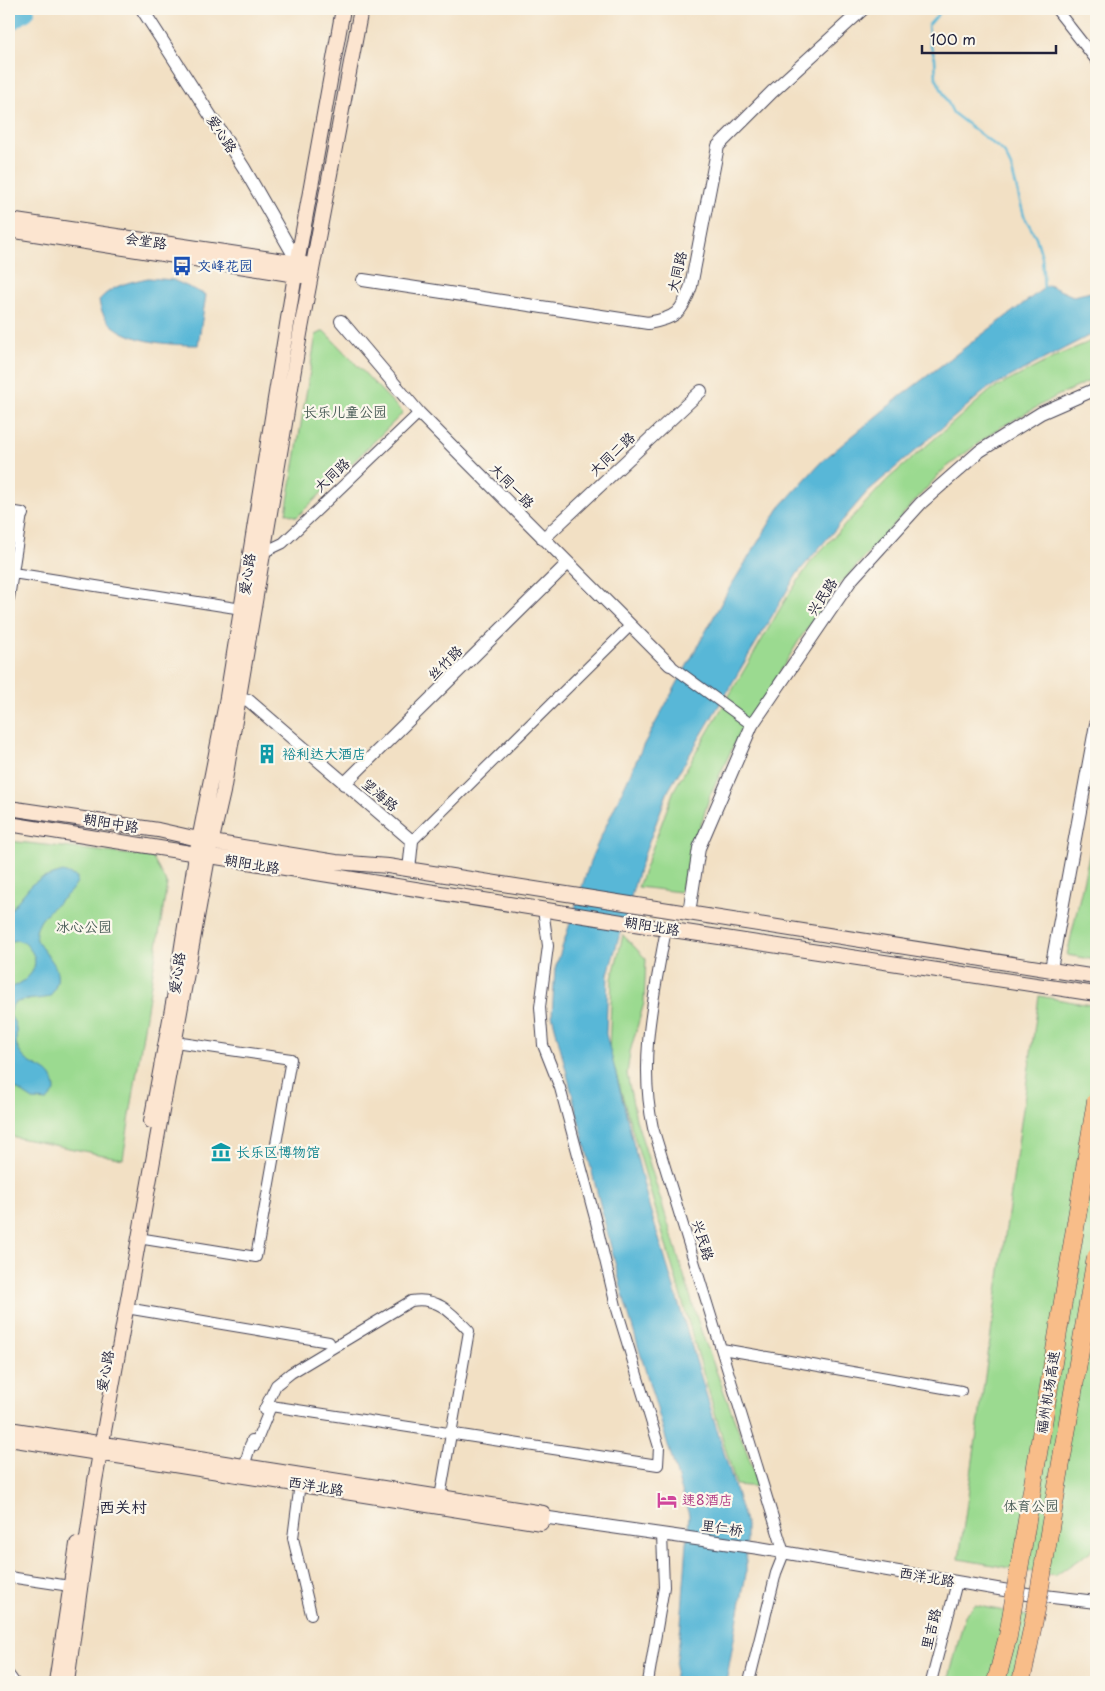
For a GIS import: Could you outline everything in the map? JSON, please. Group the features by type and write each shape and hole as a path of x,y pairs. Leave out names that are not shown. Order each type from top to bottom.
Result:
{"highway":[{"name":"福州机场高速","path":"996,1682 1008,1636 1096,1100"},
{"name":"福州机场高速","path":"1021,1682 1038,1600 1096,1257"}],"main road":[{"name":"爱心路","path":"206,841 226,703 296,269 343,9"},
{"name":"爱心路","path":"56,1682 70,1586 96,1449 174,998 202,856 238,698 312,271 361,9"},
{"name":"会堂路","path":"9,220 296,269"},
{"name":"会堂路","path":"9,230 312,271"},
{"name":"朝阳中路","path":"13,808 158,830 206,841"},
{"path":"12,825 13,808"},
{"name":"朝阳中路","path":"12,825 84,834 202,856"},
{"name":"朝阳北路","path":"206,841 336,862 409,870 570,894 1096,977"},
{"name":"爱心路","path":"67,1682 96,1449 126,1308 176,1042 202,856"},
{"name":"朝阳北路","path":"202,856 1096,994"},
{"path":"9,1429 96,1449"},
{"path":"9,1439 96,1449"},
{"name":"西洋北路","path":"96,1449 244,1467 440,1497 542,1518"},
{"name":"西洋北路","path":"96,1449 237,1476 300,1483 542,1518"}],"street":[{"name":"爱心路","path":"142,9 251,180 296,269"},
{"name":"大同路","path":"363,280 648,323 668,320 684,307 691,286 718,146 772,92 863,9"},
{"path":"1056,9 1096,60"},
{"name":"大同一路","path":"341,321 419,414 670,665"},
{"name":"兴民路","path":"689,913 699,848 752,725 851,580 921,503 980,451 1041,413 1096,388"},
{"name":"大同二路","path":"543,539 701,391"},
{"name":"大同路","path":"262,553 283,543 419,414"},
{"path":"9,598 13,573 15,513"},
{"name":"丝竹路","path":"344,784 567,564"},
{"path":"13,573 242,609"},
{"path":"409,870 412,841 630,626"},
{"path":"670,665 752,725"},
{"name":"望海路","path":"238,698 248,700 412,841"},
{"path":"1051,969 1096,724"},
{"path":"250,1445 255,1445 271,1406 658,1465 659,1447 616,1306 595,1218 560,1088 543,1044 540,1007 548,946 543,909"},
{"name":"兴民路","path":"666,929 647,1032 647,1100 652,1128 784,1553"},
{"path":"138,1238 256,1257 291,1059 176,1042"},
{"path":"244,1467 250,1445 276,1385 291,1373 410,1301 422,1299 441,1305 469,1331 440,1497"},
{"path":"126,1308 329,1342"},
{"path":"722,1349 961,1391"},
{"path":"300,1483 293,1538 312,1614"},
{"name":"西洋北路","path":"542,1518 682,1537"},
{"path":"648,1682 664,1587 662,1535"},
{"name":"里仁桥","path":"682,1537 759,1548"},
{"name":"西洋北路","path":"759,1548 1027,1594 1096,1602"},
{"path":"749,1682 776,1573 784,1553"},
{"path":"9,1577 70,1586"},
{"name":"里吉路","path":"931,1682 957,1582"},
{"path":"9,1675 14,1682"}],"green space":[{"name":"长乐儿童公园","path":"324,331 403,413 297,517 286,513 316,335"},
{"path":"1096,339 1096,378 1057,396 996,430 943,470 841,583 801,637 763,700 740,732 710,795 680,892 638,887 674,790 784,602 812,560 888,479 991,390 1061,354"},
{"path":"1096,824 1096,960 1067,955"},
{"name":"冰心公园","path":"9,841 152,857 167,884 123,1159 9,1136"},
{"path":"623,935 646,959 644,1003 630,1052 627,1074 636,1119 701,1331 760,1487 736,1485 609,1050 612,979"},
{"name":"体育公园","path":"1039,996 1096,1006 1096,1542 1095,1548 1055,1576 959,1559"},
{"path":"975,1605 1032,1617 1017,1682 948,1682 965,1615"}],"water":[{"path":"148,278 173,280 206,295 198,345 170,344 138,338 124,333 112,325 103,314 99,300 104,295 122,285"},
{"path":"1048,285 1073,296 1096,291 1096,332 987,389 867,492 797,574 668,791 640,866 608,974 606,1034 649,1206 746,1525 746,1574 726,1682 674,1682 681,1625 689,1515 626,1306 552,1015 555,969 592,856 644,744 729,589 779,508 821,462 902,395"},
{"path":"63,872 77,877 77,882 73,889 45,915 37,928 36,936 39,944 54,965 57,974 56,984 50,997 17,1002 13,1004 10,1014 15,1024 18,1050 31,1063 47,1073 54,1083 55,1092 47,1101 33,1100 9,1084 9,988 24,981 31,973 35,963 33,953 25,943 17,940 9,942 9,912 31,885 40,879"}],"waterway":[{"path":"943,9 928,26 930,44 935,58 936,78 953,113 1004,152 1011,167 1024,216 1036,237 1042,257 1044,291"},
{"path":"9,24 27,12"}],"place":[{"name":"文峰花园","path":"182,266"},
{"name":"裕利达大酒店","path":"267,754"},
{"name":"长乐区博物馆","path":"221,1152"},
{"name":"速8酒店","path":"667,1500"}],"district":[{"name":"西关村","path":"123,1507"}]}
